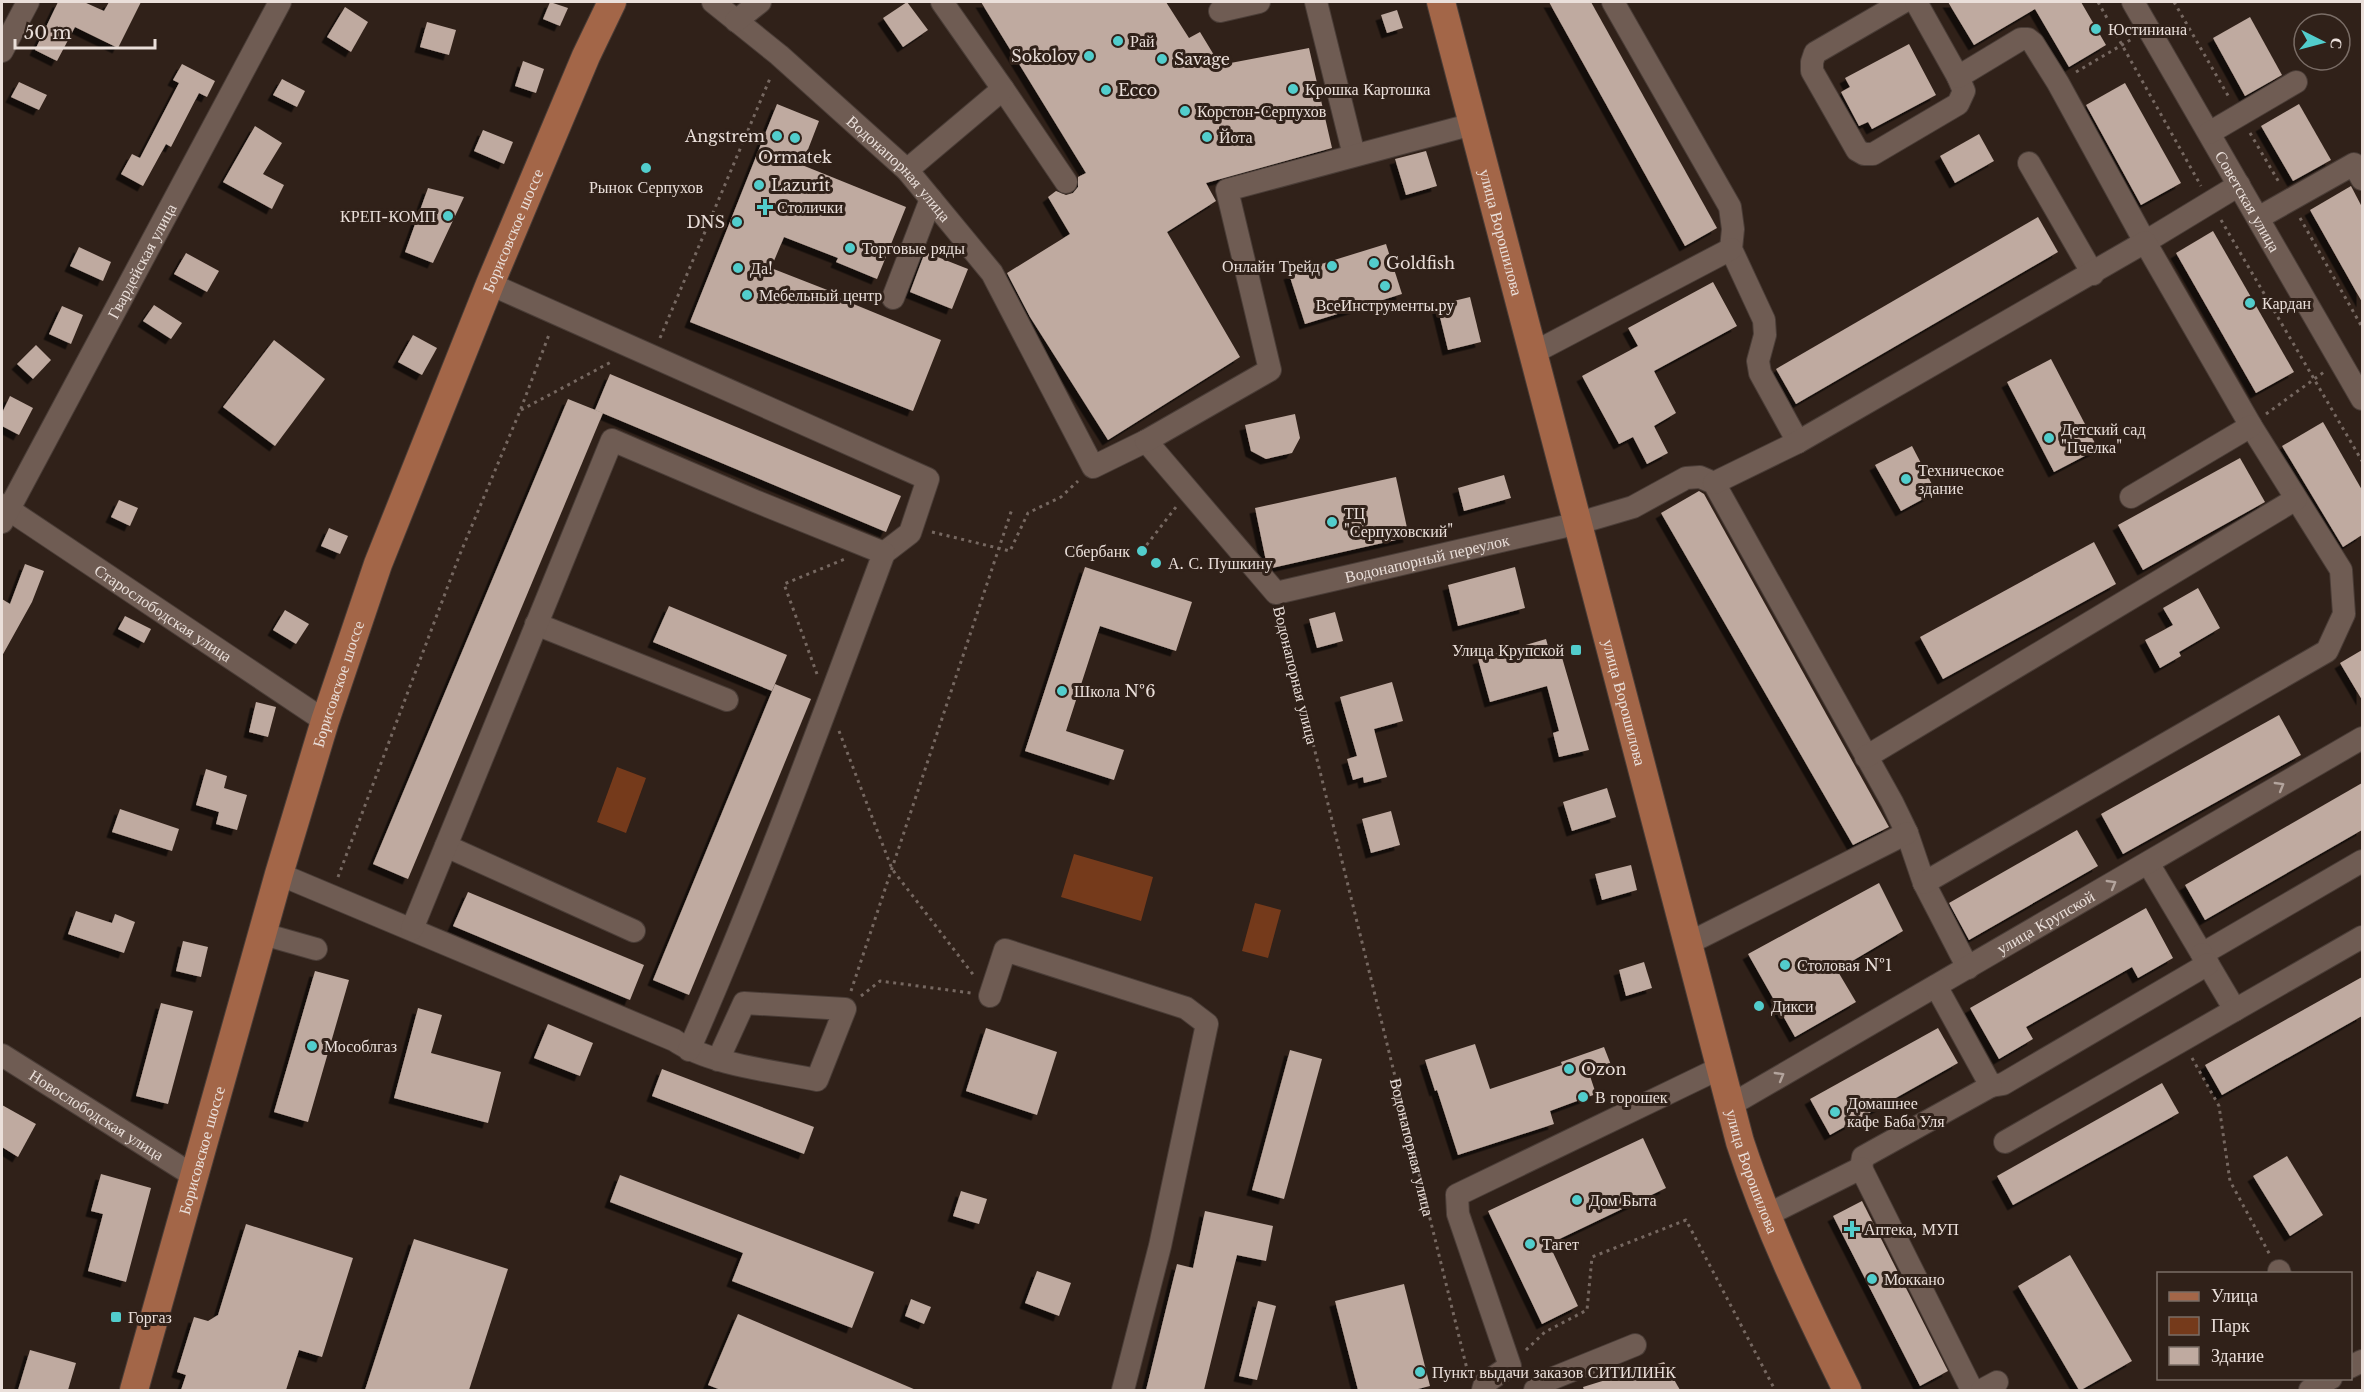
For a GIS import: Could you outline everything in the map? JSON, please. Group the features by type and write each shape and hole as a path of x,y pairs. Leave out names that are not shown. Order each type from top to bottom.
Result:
{"main road":[{"name":"Борисовское шоссе","path":"134,1390 279,874 325,721 378,564 490,284 586,56 612,2"},
{"name":"улица Ворошилова","path":"1441,2 1579,523 1729,1106 1765,1216 1798,1291 1848,1390"}],"street":[{"path":"2,51 28,2"},
{"name":"Гвардейская улица","path":"4,512 280,2"},
{"name":"Водонапорная улица","path":"713,2 780,55 908,170 992,273 1093,467"},
{"path":"736,21 760,2"},
{"path":"942,2 1066,182"},
{"path":"1220,11 1259,2"},
{"path":"1316,2 1354,155"},
{"path":"1613,2 1730,207 1733,229 1731,249 1764,320 1765,335 1758,361 1760,373 1798,442"},
{"path":"1903,2 1815,53 1812,62 1812,71 1857,150 1864,154 1873,154 1958,104 1964,91 1916,2"},
{"name":"Советская улица","path":"2133,2 2362,396"},
{"path":"1924,883 2327,651 2343,614 2341,570 2251,426 2145,242 2058,82 2033,43 2028,39 2021,39 1958,77"},
{"path":"2209,133 2296,82"},
{"path":"908,170 1003,89"},
{"path":"1093,467 1146,441 1270,370 1227,190 1473,124"},
{"path":"2029,163 2092,274"},
{"path":"2258,218 2354,164 2362,178"},
{"path":"1968,968 1924,883 1907,833 1714,483 1798,442 2092,274 2239,185"},
{"path":"893,298 931,199"},
{"path":"1533,353 1731,249"},
{"path":"490,284 928,479 910,533 884,553 831,696 715,992 689,1050"},
{"path":"2131,497 2251,426"},
{"path":"412,929 612,440 754,501 884,553"},
{"name":"Водонапорная улица","path":"1146,441 1276,594"},
{"name":"Водонапорный переулок","path":"1276,594 1579,523 1633,507 1686,478 1700,477 1714,483"},
{"path":"1866,757 2296,500"},
{"name":"Старослободская улица","path":"4,512 325,721"},
{"path":"536,624 727,700"},
{"name":"улица Крупской","path":"1729,1106 2148,862 2361,742"},
{"path":"1687,944 1907,833"},
{"path":"446,846 634,931"},
{"path":"1972,1390 1861,1168 1863,1157 1991,1086 2003,1084 2362,861"},
{"path":"2148,862 2235,1010"},
{"path":"279,874 674,1040 689,1050 718,1060 817,1080 845,1009 744,1003 718,1060"},
{"path":"263,934 316,949"},
{"path":"2005,1142 2362,937"},
{"path":"990,996 1005,950 1186,1008 1207,1024 1160,1246 1123,1390"},
{"path":"1936,986 1991,1086"},
{"name":"Новослободская улица","path":"2,1055 194,1176"},
{"path":"1476,1386 1485,1383 1510,1366 1458,1214 1457,1195 1720,1068"},
{"path":"1765,1216 1861,1168"},
{"path":"1535,1390 1546,1381 1635,1345"},
{"path":"2310,1390 2328,1380"}],"path":[{"path":"2098,2 2210,201 2362,461"},
{"path":"2174,2 2362,327"},
{"path":"2058,82 2149,29"},
{"path":"520,411 644,352 780,55"},
{"path":"331,896 460,554 520,411 557,314"},
{"path":"2251,426 2313,378 2341,362"},
{"path":"912,527 1010,551 1028,513 1061,497 1093,467"},
{"path":"1142,551 1188,492"},
{"path":"845,1009 1012,509"},
{"name":"Водонапорная улица","path":"1276,594 1476,1386"},
{"path":"892,869 990,996"},
{"path":"845,1009 880,981 990,996"},
{"path":"2182,1040 2218,1106 2230,1181 2279,1272"},
{"path":"1510,1366 1545,1332 1587,1310 1592,1257 1686,1220 1775,1390"}],"green space":[{"path":"617,767 646,778 626,833 597,822"},
{"path":"1074,854 1153,877 1141,921 1061,897"},
{"path":"1255,903 1281,910 1268,958 1242,951"}],"building":[{"path":"58,2 84,2 104,11 109,2 141,2 118,48 75,27 57,61 35,50"},
{"path":"550,2 568,8 560,26 543,19"},
{"path":"907,2 928,30 903,47 883,18"},
{"name":"Корстон-Серпухов","path":"981,2 1166,2 1189,38 1200,32 1220,65 1309,48 1332,148 1206,183 1216,201 1167,232 1240,357 1108,440 1030,317 1007,273 1070,234 1048,197 1056,191 1066,195 1073,193 1078,187 1078,177 1086,173"},
{"path":"1549,2 1591,2 1717,228 1685,246"},
{"path":"1948,2 2081,2 2106,45 2069,67 2035,9 1974,45"},
{"path":"345,7 368,22 351,52 327,37"},
{"path":"1397,10 1403,28 1387,33 1381,15"},
{"path":"2250,17 2282,75 2245,96 2213,38"},
{"path":"427,22 456,30 449,55 420,47"},
{"path":"1909,44 1936,95 1872,129 1868,122 1859,126 1841,92 1850,87 1845,78"},
{"path":"523,61 544,69 536,93 515,86"},
{"path":"182,64 215,81 207,97 199,93 171,147 166,144 143,186 121,174 132,154 140,158 179,83 173,80"},
{"path":"282,79 305,91 297,107 273,95"},
{"path":"19,82 47,95 39,110 11,97"},
{"path":"2125,83 2181,183 2141,205 2086,105"},
{"name":"Торговые ряды","path":"777,104 819,121 802,165 906,207 877,279 836,262 838,258 784,237 771,268 835,293 834,296 941,340 913,411 690,322"},
{"path":"2299,104 2331,160 2293,181 2261,126"},
{"path":"255,126 282,143 263,174 284,185 272,209 223,182"},
{"path":"483,130 513,142 504,164 474,151"},
{"path":"1979,134 1994,161 1955,183 1940,156"},
{"path":"1426,151 1437,186 1406,195 1395,159"},
{"path":"2351,186 2362,207 2362,302 2310,210"},
{"path":"428,188 464,197 433,263 405,252"},
{"path":"2038,217 2058,252 1796,404 1776,369"},
{"path":"2213,231 2294,372 2256,393 2176,253"},
{"path":"1386,244 1402,294 1305,324 1289,274"},
{"path":"79,247 111,262 103,281 70,266"},
{"path":"925,252 968,269 952,309 910,292"},
{"path":"186,253 219,271 207,292 174,274"},
{"path":"1713,282 1737,326 1654,371 1676,413 1654,426 1668,453 1647,464 1633,437 1619,444 1582,376 1638,346 1628,328"},
{"path":"1470,297 1481,342 1448,350 1437,305"},
{"path":"154,305 182,323 171,339 143,321"},
{"path":"62,306 83,315 71,344 49,334"},
{"path":"413,335 437,348 422,375 398,362"},
{"path":"274,340 325,379 275,446 223,407"},
{"path":"36,345 51,360 33,379 17,364"},
{"path":"2051,359 2098,449 2054,472 2007,382"},
{"path":"610,374 901,496 886,532 595,410"},
{"path":"10,396 33,408 19,435 2,426 2,413"},
{"path":"568,399 603,413 408,879 373,864"},
{"path":"1295,414 1300,438 1292,453 1266,459 1251,451 1245,425"},
{"path":"2323,422 2362,490 2362,535 2343,547 2282,446"},
{"name":"Техническое здание","path":"1912,446 1936,492 1901,511 1875,465"},
{"path":"2240,458 2265,502 2143,570 2118,525"},
{"path":"1504,475 1511,498 1464,511 1458,488"},
{"name":"ТЦ \"Серпуховский\"","path":"1396,477 1409,537 1272,568 1266,561 1255,508"},
{"path":"1699,491 1704,494 1889,827 1853,845 1661,513"},
{"path":"119,500 138,508 130,526 111,517"},
{"path":"329,528 348,536 340,554 321,546"},
{"path":"2094,542 2116,584 1943,679 1920,637"},
{"path":"25,564 44,571 32,602 2,656 2,599 10,604"},
{"name":"Школа №6","path":"1085,567 1192,602 1176,651 1100,626 1066,731 1124,750 1114,780 1025,751"},
{"path":"1515,567 1525,608 1458,626 1448,585"},
{"path":"2198,588 2220,628 2179,652 2181,656 2160,668 2145,640 2173,625 2163,608"},
{"path":"669,606 787,655 772,691 653,642"},
{"path":"285,610 309,624 296,644 273,630"},
{"path":"1335,612 1343,641 1317,648 1309,619"},
{"path":"125,616 151,629 144,643 118,629"},
{"path":"1546,639 1551,657 1561,654 1589,750 1559,757 1553,733 1559,731 1547,686 1490,702 1478,659"},
{"path":"2362,650 2362,700 2340,663"},
{"path":"1392,682 1403,721 1374,729 1387,777 1364,783 1363,777 1353,780 1347,759 1357,756 1340,697"},
{"path":"775,684 811,699 689,995 653,980"},
{"path":"256,702 276,707 268,737 249,732"},
{"path":"2279,715 2301,755 2123,854 2101,814"},
{"path":"206,769 227,776 224,788 247,795 237,830 216,824 219,812 196,805"},
{"path":"2362,783 2362,830 2205,920 2185,885"},
{"path":"1607,788 1616,817 1572,831 1563,802"},
{"path":"120,809 179,829 172,851 112,832"},
{"path":"1391,811 1400,845 1371,853 1362,819"},
{"path":"2077,830 2098,866 1969,940 1949,903"},
{"path":"1631,865 1637,890 1602,900 1595,874"},
{"path":"1879,883 1903,931 1837,970 1856,1002 1795,1037 1748,954"},
{"path":"468,892 644,965 630,1000 453,926"},
{"path":"2146,908 2173,958 2138,978 2132,967 2026,1027 2033,1039 1999,1059 1970,1008"},
{"path":"76,911 112,923 115,914 135,922 124,953 68,934"},
{"path":"183,941 208,947 201,977 176,971"},
{"path":"1644,962 1652,988 1626,996 1619,970"},
{"name":"Мособлгаз","path":"315,971 349,980 308,1122 274,1112"},
{"path":"2362,977 2362,1016 2222,1095 2205,1065"},
{"path":"161,1003 193,1011 168,1104 136,1096"},
{"path":"418,1008 442,1015 431,1053 501,1072 488,1123 394,1098"},
{"path":"548,1024 593,1043 580,1076 534,1058"},
{"path":"986,1028 1057,1052 1037,1115 966,1091"},
{"path":"1938,1028 1958,1063 1830,1135 1810,1099"},
{"path":"1475,1044 1490,1089 1562,1065 1561,1062 1604,1047 1611,1065 1589,1073 1596,1094 1550,1111 1554,1124 1458,1155 1425,1060"},
{"path":"1290,1050 1322,1059 1284,1199 1252,1190"},
{"path":"662,1069 814,1127 804,1154 652,1096"},
{"path":"2162,1083 2179,1113 2013,1205 1997,1176"},
{"path":"2,1105 36,1124 18,1157 2,1147"},
{"name":"Дом Быта","path":"1643,1138 1666,1188 1549,1244 1578,1306 1542,1324 1488,1211"},
{"path":"2287,1156 2323,1215 2290,1236 2253,1176"},
{"path":"101,1174 151,1188 126,1282 88,1271 103,1214 91,1211"},
{"path":"620,1175 874,1272 852,1328 732,1281 743,1253 610,1202"},
{"path":"961,1191 987,1199 979,1224 953,1216"},
{"path":"1862,1201 1948,1371 1920,1386 1833,1216"},
{"path":"1205,1211 1273,1226 1266,1261 1237,1255 1204,1390 1146,1390 1177,1264 1193,1268"},
{"path":"246,1224 353,1258 322,1357 299,1350 286,1390 181,1390 186,1375 177,1372 194,1317 208,1321 218,1315"},
{"path":"414,1239 508,1269 469,1390 365,1390"},
{"path":"2070,1255 2132,1361 2081,1390 2018,1286"},
{"path":"1037,1271 1071,1283 1059,1316 1025,1303"},
{"path":"1404,1284 1430,1386 1414,1390 1358,1390 1335,1301"},
{"path":"911,1299 931,1307 924,1324 905,1316"},
{"path":"1258,1301 1276,1306 1257,1380 1239,1376"},
{"path":"738,1314 916,1390 721,1390 708,1385"},
{"path":"30,1350 76,1363 68,1390 18,1390"},
{"path":"1664,1362 1680,1390 1584,1390 1583,1387"}],"place":[{"name":"Юстиниана","path":"2096,29"},
{"name":"Рай","path":"1118,41"},
{"name":"Sokolov","path":"1089,56"},
{"name":"Savage","path":"1162,59"},
{"name":"Крошка Картошка","path":"1293,89"},
{"name":"Ecco","path":"1106,90"},
{"name":"Корстон-Серпухов","path":"1185,111"},
{"name":"Angstrem","path":"777,136"},
{"name":"Йота","path":"1207,137"},
{"name":"Ormatek","path":"795,138"},
{"name":"Рынок Серпухов","path":"646,168"},
{"name":"Lazurit","path":"759,185"},
{"name":"Столички","path":"765,207"},
{"name":"КРЕП-КОМП","path":"448,216"},
{"name":"DNS","path":"737,222"},
{"name":"Торговые ряды","path":"850,248"},
{"name":"Goldfish","path":"1374,263"},
{"name":"Онлайн Трейд","path":"1332,266"},
{"name":"Да!","path":"738,268"},
{"name":"ВсеИнструменты.ру","path":"1385,286"},
{"name":"Мебельный центр","path":"747,295"},
{"name":"Кардан","path":"2250,303"},
{"name":"Детский сад \"Пчелка\"","path":"2049,438"},
{"name":"Техническое здание","path":"1906,479"},
{"name":"ТЦ \"Серпуховский\"","path":"1332,522"},
{"name":"Сбербанк","path":"1142,551"},
{"name":"А. С. Пушкину","path":"1156,563"},
{"name":"Улица Крупской","path":"1576,650"},
{"name":"Школа №6","path":"1062,691"},
{"name":"Столовая №1","path":"1785,965"},
{"name":"Дикси","path":"1759,1006"},
{"name":"Мособлгаз","path":"312,1046"},
{"name":"Ozon","path":"1569,1069"},
{"name":"В горошек","path":"1583,1097"},
{"name":"Домашнее кафе Баба Уля","path":"1835,1112"},
{"name":"Дом Быта","path":"1577,1200"},
{"name":"Аптека, МУП","path":"1852,1229"},
{"name":"Тагет","path":"1530,1244"},
{"name":"Моккано","path":"1872,1279"},
{"name":"Горгаз","path":"116,1317"},
{"name":"Пункт выдачи заказов СИТИЛИНК","path":"1420,1372"}]}
